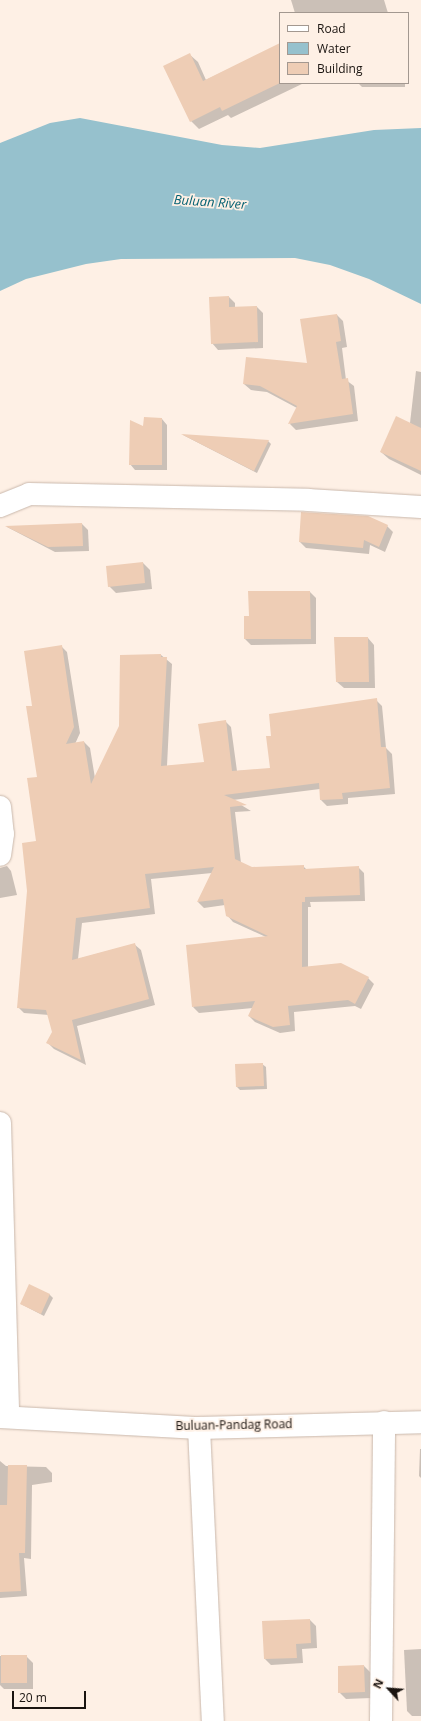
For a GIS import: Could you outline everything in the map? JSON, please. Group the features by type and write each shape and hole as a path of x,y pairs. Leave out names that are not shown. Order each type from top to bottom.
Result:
{"street":[{"path":"0,506 29,494 308,500 421,507"},
{"path":"0,807 3,834 0,855"},
{"path":"0,1123 4,1417"},
{"name":"Buluan-Pandag Road","path":"4,1417 199,1428 421,1422"},
{"path":"381,1721 384,1422"},
{"path":"199,1428 213,1721"}],"water":[{"name":"Buluan River","path":"80,118 222,145 260,148 374,130 421,128 421,304 369,279 330,265 295,258 121,259 86,264 26,279 0,291 0,143 50,123"}],"building":[{"path":"279,43 279,83 222,111 220,107 190,122 163,66 190,53 203,81"},
{"path":"229,296 229,307 257,306 258,342 211,344 209,297"},
{"path":"337,314 341,341 336,342 342,379 348,378 353,414 288,424 297,406 260,386 243,384 246,357 307,363 300,319"},
{"path":"396,416 421,428 421,471 380,452"},
{"path":"144,417 162,418 162,465 129,465 130,420 143,426"},
{"path":"181,434 226,437 269,440 254,471"},
{"path":"301,512 368,516 388,525 379,547 364,540 363,548 299,542"},
{"path":"82,523 83,546 48,547 5,526"},
{"path":"143,562 145,583 108,587 106,566"},
{"path":"248,591 310,591 311,639 244,639 244,616 249,616"},
{"path":"334,637 368,637 369,682 336,682"},
{"path":"62,645 74,727 66,744 84,741 91,784 119,726 120,655 161,654 161,657 167,657 161,766 204,762 198,724 226,720 232,771 270,768 266,736 271,736 269,714 377,698 381,747 386,747 390,788 342,793 343,799 320,800 319,783 224,795 247,805 230,807 235,859 252,867 304,865 304,869 359,866 360,895 305,897 305,902 302,902 302,967 341,963 369,977 355,1004 348,1000 288,1006 290,1025 273,1027 248,1016 255,1001 192,1007 186,945 268,936 226,916 223,899 197,902 214,867 145,874 150,908 76,918 72,960 135,943 149,999 72,1020 81,1060 46,1043 52,1032 46,1010 17,1008 27,891 22,843 36,841 27,778 37,777 26,706 32,706 24,651"},
{"path":"263,1063 264,1086 236,1087 235,1064"},
{"path":"29,1284 50,1294 41,1314 20,1304"},
{"path":"8,1465 27,1465 25,1553 19,1553 21,1591 0,1592 0,1505 7,1505"},
{"path":"310,1619 311,1643 296,1644 297,1658 264,1659 262,1621"},
{"path":"1,1655 27,1655 27,1683 1,1683"},
{"path":"364,1665 365,1692 338,1693 338,1666"}]}
